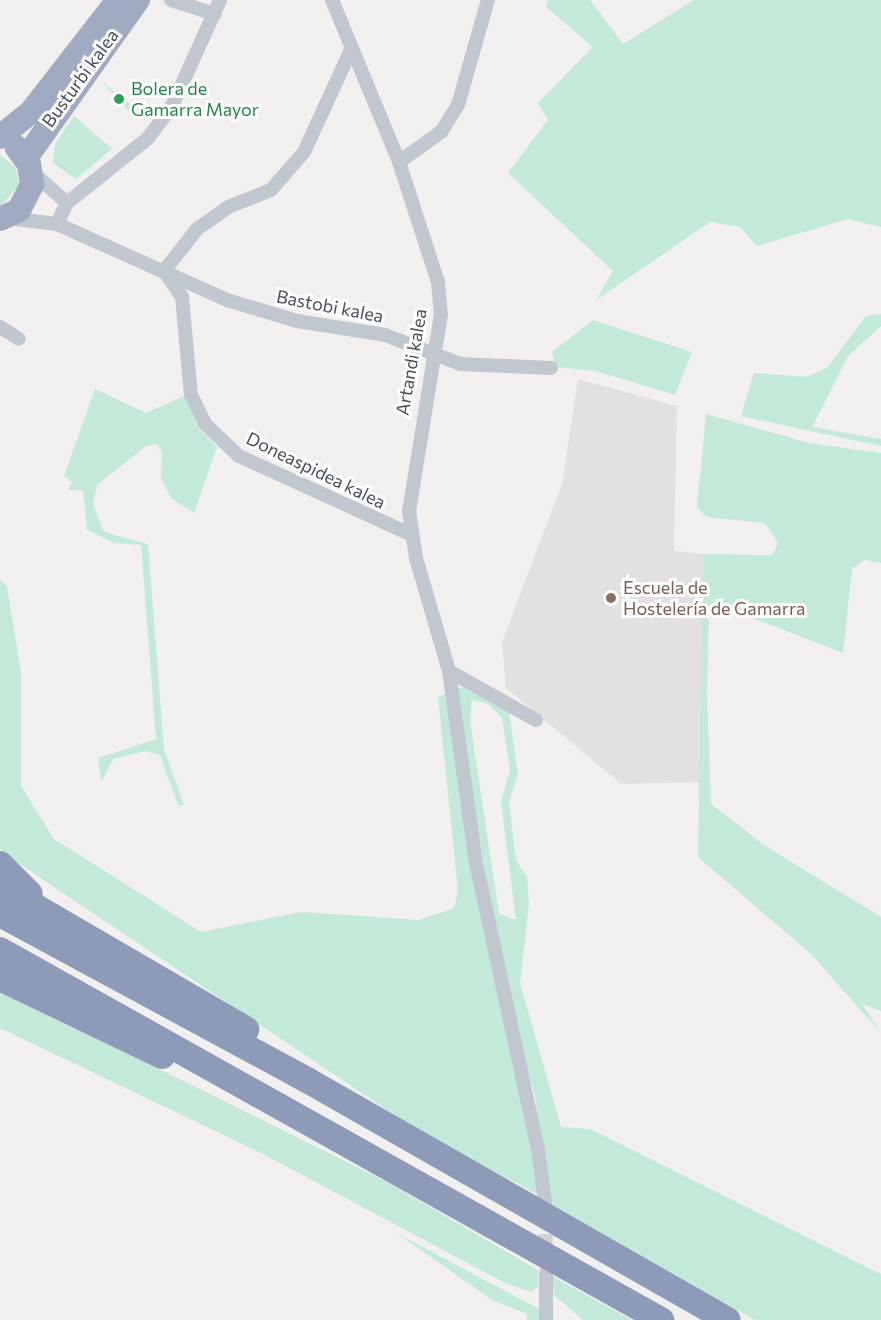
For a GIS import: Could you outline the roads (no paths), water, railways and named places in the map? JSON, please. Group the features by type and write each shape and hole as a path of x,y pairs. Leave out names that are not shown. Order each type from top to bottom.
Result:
{"highway":[{"name":"Busturbi kalea","path":"0,139 30,113 118,0"},
{"name":"Busturbi kalea","path":"29,164 138,0"},
{"path":"0,139 29,164 27,199 3,219"},
{"path":"0,864 42,908"},
{"path":"0,886 198,998 279,1051 307,1080"},
{"path":"0,914 307,1080 727,1320"},
{"path":"0,950 661,1320"},
{"path":"0,978 362,1152"}],"street":[{"path":"171,0 215,14"},
{"path":"57,224 67,203 148,138 172,106 220,0"},
{"name":"Artandi kalea","path":"332,0 399,162 438,282 441,314 418,427 409,511 412,535 449,671 476,863 538,1149 544,1202"},
{"path":"399,162 441,132 458,105 488,0"},
{"path":"164,271 197,229 228,207 271,190 304,153 351,50"},
{"path":"29,164 67,203"},
{"name":"Bastobi kalea","path":"3,219 57,224 227,300 297,321 385,335 460,364 551,368"},
{"name":"Doneaspidea kalea","path":"164,271 182,297 191,395 205,424 239,456 412,535"},
{"path":"0,327 19,339"},
{"path":"449,671 536,720"},
{"path":"546,1273 546,1320"}],"tunnel":[{"path":"545,1213 546,1257"}],"place":[{"name":"Bolera de Gamarra Mayor","path":"119,99"},
{"name":"Escuela de Hostelería de Gamarra","path":"611,598"}]}
